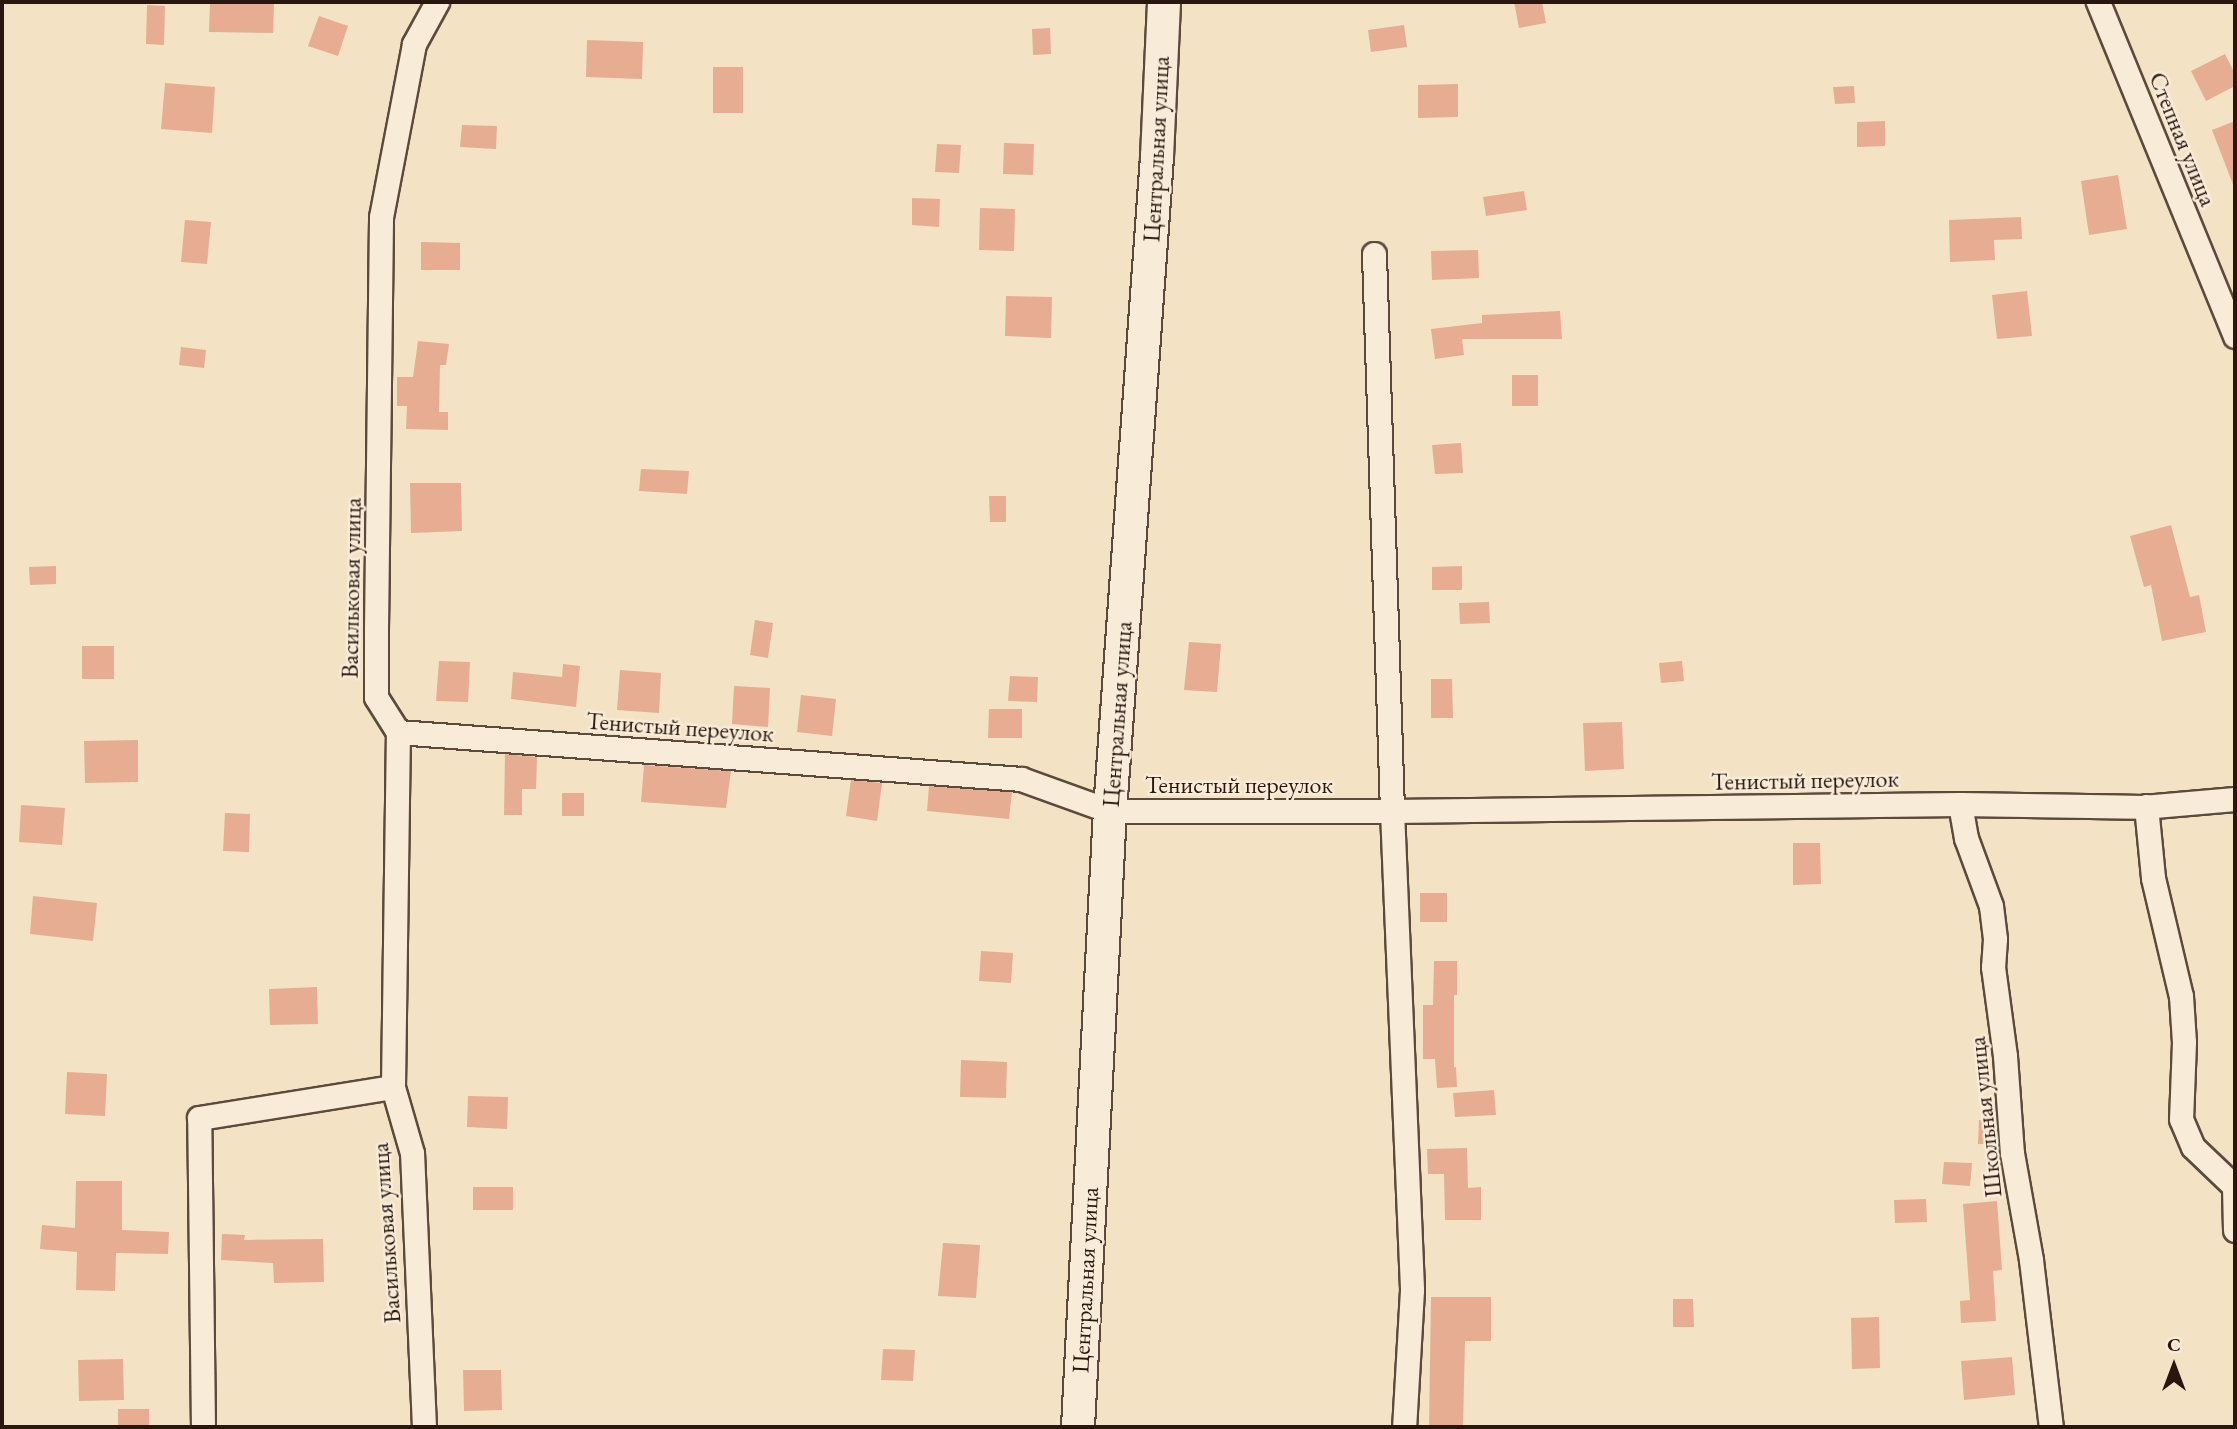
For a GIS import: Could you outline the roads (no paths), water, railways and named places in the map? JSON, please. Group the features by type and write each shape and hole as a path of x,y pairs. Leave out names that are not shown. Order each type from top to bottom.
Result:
{"street":[{"name":"Васильковая улица","path":"424,1427 412,1153 393,1087 398,732 376,697 381,217 414,44 437,2"},
{"name":"Центральная улица","path":"1078,1427 1110,811 1156,171 1164,2"},
{"name":"Степная улица","path":"2098,2 2235,336"},
{"path":"1374,254 1392,811 1412,1290 1404,1427"},
{"name":"Тенистый переулок","path":"398,732 1021,779 1110,811 1392,811 1960,804 2147,806 2235,799"},
{"name":"Школьная улица","path":"1960,804 1966,838 1991,906 1993,967 2005,1056 2012,1153 2031,1260 2051,1427"},
{"path":"2147,806 2153,878 2181,996 2184,1042 2181,1119 2193,1147 2234,1186 2235,1230"},
{"path":"203,1427 199,1118 393,1087"}]}
